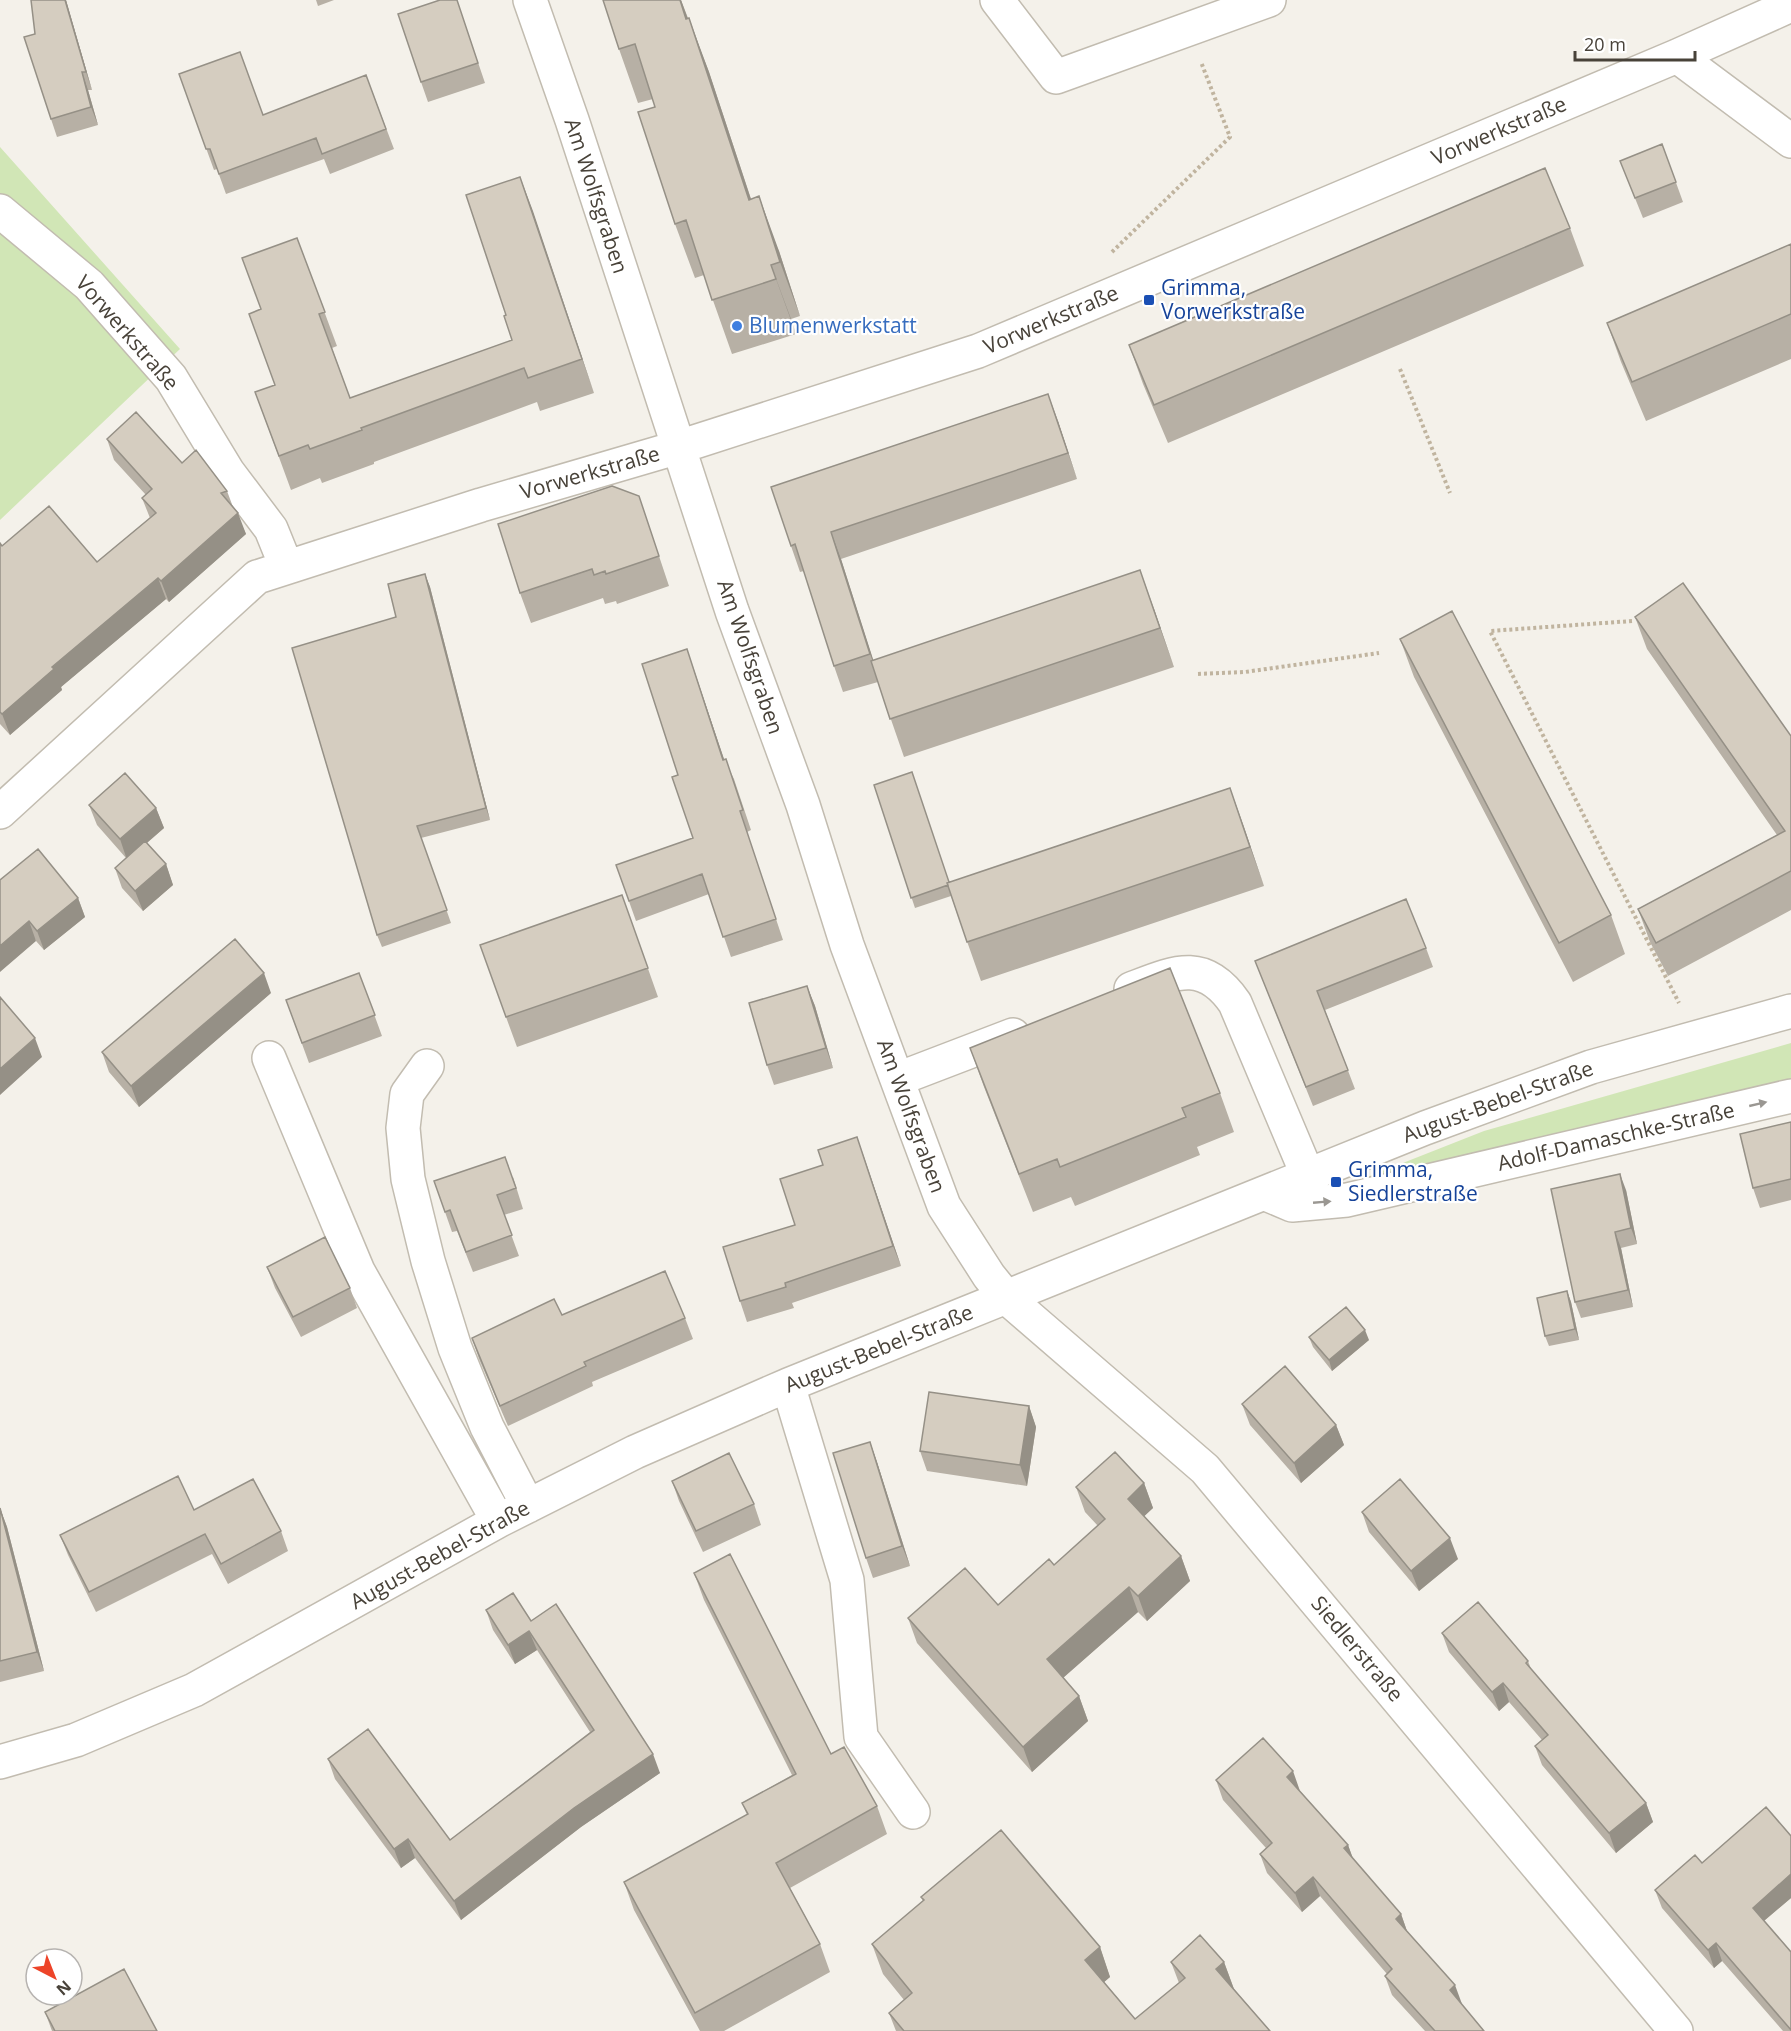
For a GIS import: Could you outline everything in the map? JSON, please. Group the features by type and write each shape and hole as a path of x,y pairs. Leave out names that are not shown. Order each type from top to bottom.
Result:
{"street":[{"name":"Am Wolfsgraben","path":"530,0 732,611 802,805 847,945 944,1206 989,1276 1007,1298"},
{"path":"997,0 1056,77 1269,0"},
{"name":"Vorwerkstraße","path":"0,812 232,598 257,578 286,566 481,505 679,447 978,351 1677,56 1791,5"},
{"path":"1677,56 1791,141"},
{"name":"Vorwerkstraße","path":"0,211 89,285 171,378 228,472 271,529 286,566"},
{"path":"1102,1000 1167,975 1190,971 1206,975 1224,986 1235,1003 1308,1176"},
{"name":"August-Bebel-Straße","path":"0,1762 76,1740 194,1690 498,1521 635,1452 788,1385 1425,1128 1591,1067 1791,1011"},
{"path":"898,1079 1038,1025"},
{"path":"269,1058 358,1271 498,1521"},
{"path":"427,1066 407,1094 403,1128 408,1179 428,1261 455,1348 487,1427 528,1506"},
{"name":"Adolf-Damaschke-Straße","path":"1266,1194 1292,1205 1347,1200 1791,1096"},
{"name":"Siedlerstraße","path":"1007,1298 1204,1469 1676,2031"},
{"path":"788,1385 847,1580 861,1737 913,1812"}],"path":[{"path":"1104,260 1230,136 1188,28"},
{"path":"1400,369 1450,493"},
{"path":"1632,621 1490,631 1696,1038"},
{"path":"1198,674 1245,672 1379,653"}],"green space":[{"path":"0,147 180,349 0,520"},
{"path":"1791,1043 1791,1086 1352,1183 1484,1131"}],"building":[{"path":"31,0 65,0 86,72 82,72 91,107 51,119 24,37 35,34"},
{"path":"440,0 457,0 478,63 421,82 398,14"},
{"path":"603,0 680,0 686,19 689,18 749,200 759,196 780,262 771,265 776,279 712,300 686,220 675,224 638,112 655,107 635,44 619,49"},
{"path":"240,52 263,115 366,75 386,129 322,154 316,138 219,174 210,149 206,149 179,74"},
{"path":"1662,144 1676,182 1635,198 1620,161"},
{"path":"1545,168 1570,228 1154,405 1129,345"},
{"path":"520,177 582,359 528,378 524,368 310,449 308,445 279,456 255,392 275,385 249,314 261,309 242,258 297,238 325,312 319,314 350,398 512,340 504,316 506,315 466,195"},
{"path":"1791,244 1791,314 1632,382 1607,323"},
{"path":"1048,394 1068,453 831,532 870,654 834,666 795,544 791,546 771,487"},
{"path":"136,412 182,463 196,450 227,491 221,493 238,513 161,581 158,578 52,667 54,669 2,714 0,712 0,543 2,546 49,506 97,562 156,513 142,498 152,489 107,439"},
{"path":"612,486 639,496 659,556 606,574 605,571 594,575 592,569 520,593 498,524"},
{"path":"1140,570 1160,628 890,719 871,661"},
{"path":"425,574 486,808 417,826 447,910 377,935 292,648 396,617 388,584"},
{"path":"1683,583 1791,736 1791,871 1656,943 1638,909 1785,831 1635,617"},
{"path":"1452,611 1611,915 1559,943 1400,639"},
{"path":"687,649 723,760 726,759 743,810 740,811 776,919 723,937 702,874 629,901 616,865 693,838 672,777 678,775 642,664"},
{"path":"912,772 949,882 948,885 911,898 874,785"},
{"path":"125,773 156,808 120,839 89,805"},
{"path":"1230,788 1250,847 967,942 947,883"},
{"path":"145,841 166,864 135,891 115,868"},
{"path":"38,849 78,898 37,931 29,921 0,946 0,880"},
{"path":"622,895 648,968 506,1017 480,945"},
{"path":"1406,899 1426,948 1317,991 1348,1070 1306,1087 1255,961"},
{"path":"235,939 264,973 131,1086 102,1052"},
{"path":"1170,968 1220,1093 1182,1108 1186,1117 1060,1167 1057,1159 1019,1174 970,1048"},
{"path":"359,973 375,1015 302,1043 286,1000"},
{"path":"807,986 826,1048 767,1065 749,1003"},
{"path":"0,997 35,1038 0,1069"},
{"path":"1791,1122 1791,1179 1753,1188 1740,1134"},
{"path":"857,1137 893,1246 785,1283 786,1287 740,1301 723,1247 795,1225 780,1179 823,1165 818,1150"},
{"path":"505,1157 516,1188 497,1195 512,1235 466,1252 450,1210 445,1212 434,1181"},
{"path":"1620,1174 1631,1228 1615,1232 1628,1290 1575,1302 1551,1189"},
{"path":"325,1237 350,1288 293,1317 267,1267"},
{"path":"665,1271 685,1318 584,1362 586,1366 500,1406 472,1338 554,1299 562,1315"},
{"path":"1567,1291 1575,1329 1545,1336 1537,1298"},
{"path":"1346,1307 1365,1330 1329,1360 1309,1337"},
{"path":"1285,1366 1336,1425 1294,1463 1242,1404"},
{"path":"929,1392 1029,1406 1020,1465 920,1451"},
{"path":"870,1442 902,1546 866,1558 833,1453"},
{"path":"1115,1452 1144,1483 1128,1499 1181,1556 1138,1596 1129,1587 1047,1659 1079,1696 1023,1747 908,1618 965,1568 998,1605 1049,1559 1054,1565 1105,1519 1076,1487"},
{"path":"729,1453 754,1504 696,1531 672,1481"},
{"path":"178,1476 194,1510 253,1479 281,1531 221,1564 205,1534 89,1592 60,1535"},
{"path":"1400,1479 1450,1538 1411,1571 1362,1512"},
{"path":"0,1508 37,1652 0,1661"},
{"path":"730,1554 831,1754 844,1747 877,1806 776,1863 820,1944 695,2013 624,1882 748,1814 742,1803 796,1774 694,1573"},
{"path":"513,1593 531,1621 556,1604 653,1754 574,1808 454,1901 408,1839 394,1849 328,1759 368,1729 450,1840 594,1730 529,1631 508,1645 486,1610"},
{"path":"1478,1602 1528,1661 1526,1663 1646,1803 1609,1833 1535,1746 1548,1735 1503,1683 1492,1692 1442,1633"},
{"path":"1263,1738 1293,1771 1287,1777 1348,1845 1344,1848 1401,1914 1396,1919 1455,1985 1450,1990 1484,2031 1435,2031 1385,1976 1392,1969 1313,1877 1295,1893 1260,1854 1272,1843 1216,1780"},
{"path":"1766,1807 1791,1836 1791,1874 1753,1908 1791,1952 1791,2030 1716,1943 1708,1950 1655,1890 1695,1855 1702,1863"},
{"path":"1001,1830 1100,1947 1085,1960 1135,2019 1185,1978 1171,1962 1200,1935 1224,1962 1216,1969 1270,2031 904,2031 889,2013 912,1993 872,1944 924,1900 921,1897"},
{"path":"124,1969 157,2031 55,2031 45,2012 54,2007 84,2007 84,1991"}],"place":[{"name":"Grimma, Vorwerkstraße","path":"1149,300"},
{"name":"Blumenwerkstatt","path":"737,326"},
{"name":"Grimma, Siedlerstraße","path":"1336,1182"}]}
